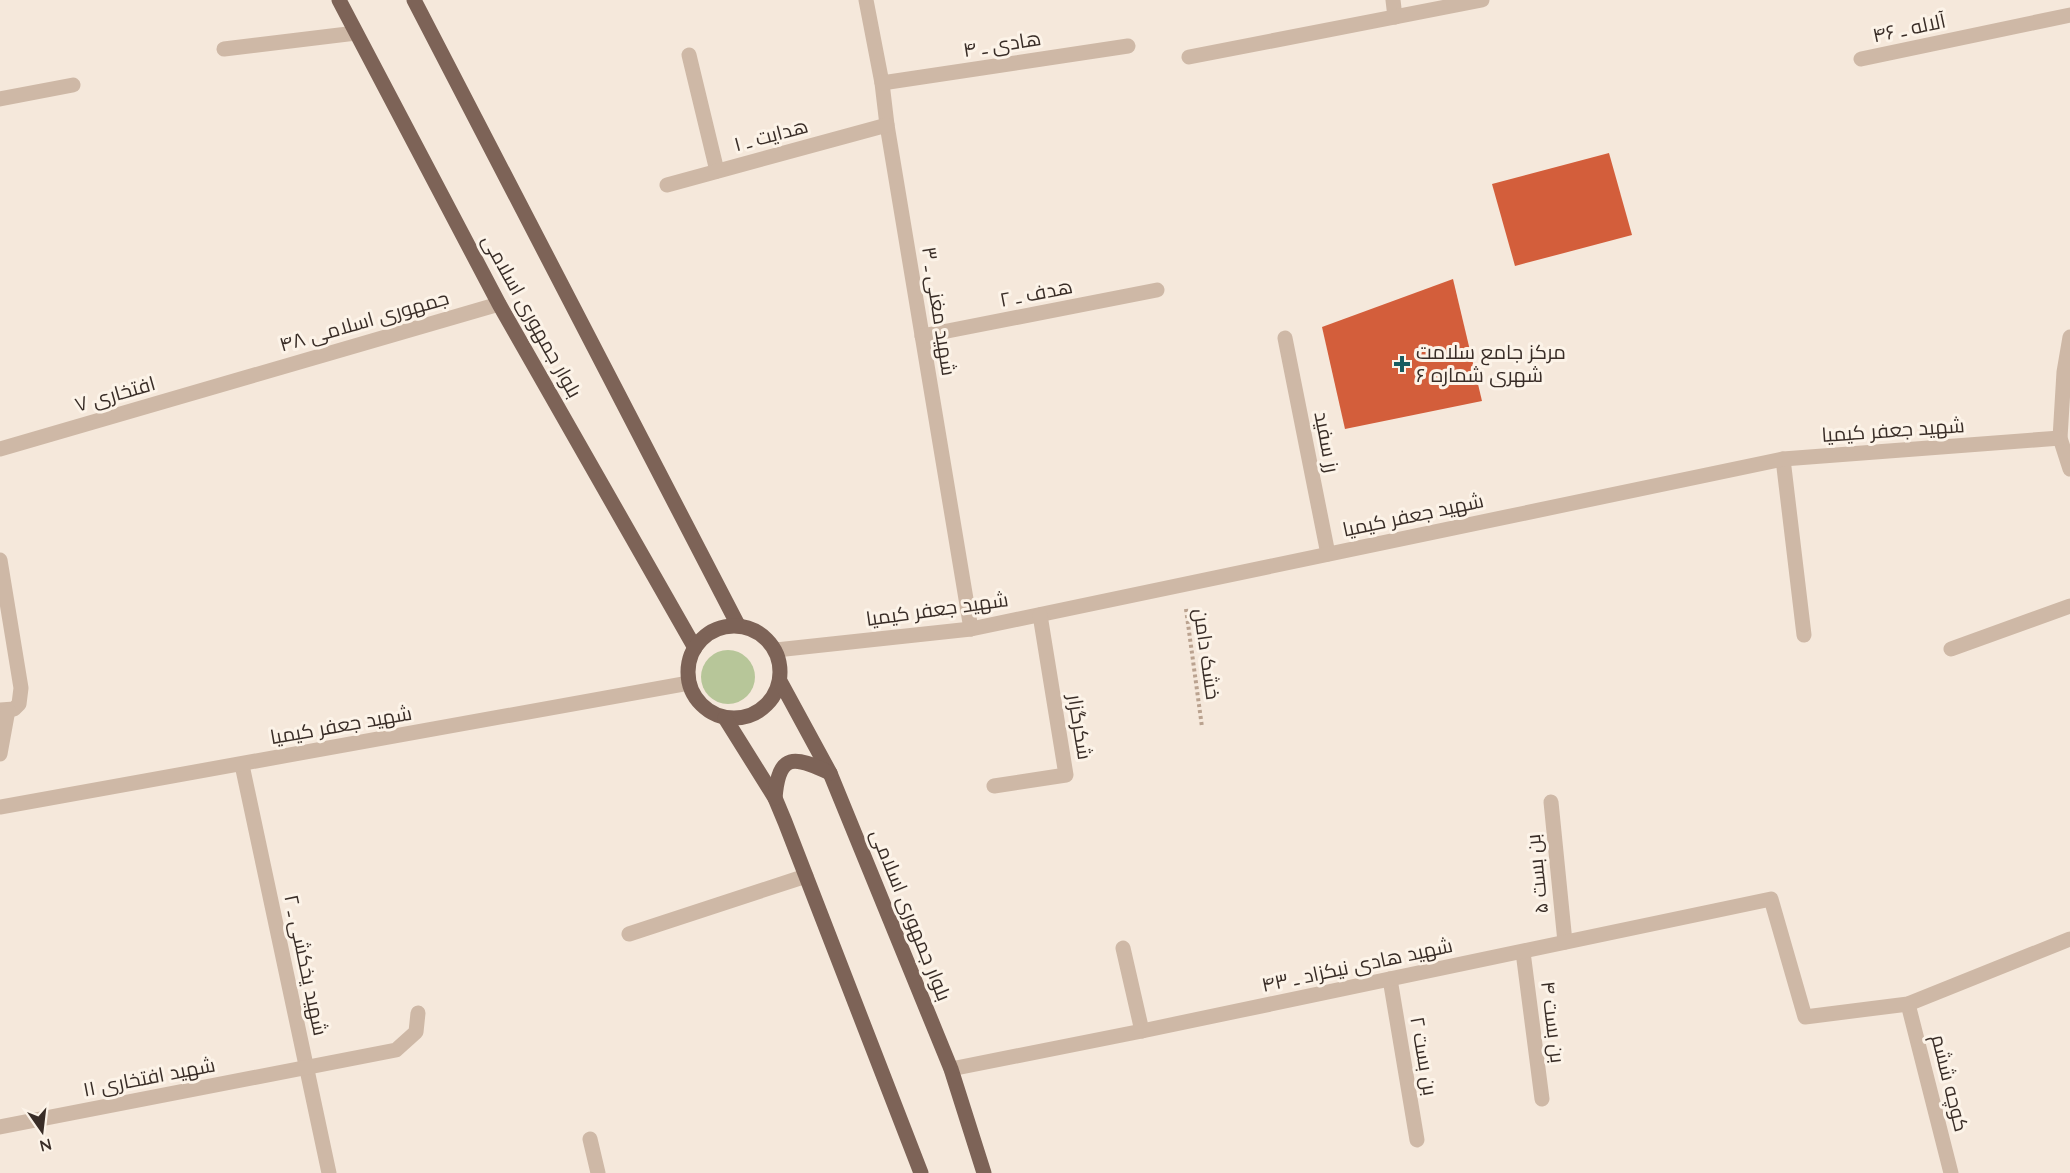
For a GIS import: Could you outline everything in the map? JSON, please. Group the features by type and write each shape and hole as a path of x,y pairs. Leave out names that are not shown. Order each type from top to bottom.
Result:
{"main road":[{"name":"بلوار جمهوری اسلامی","path":"339,0 499,304 695,648"},
{"name":"بلوار جمهوری اسلامی","path":"414,0 738,626"},
{"path":"725,626 738,626 753,630 766,638 776,650 781,665 780,681 773,698 760,711 744,717 725,718 713,714 702,706 689,683 688,670 695,648 702,638 713,630 725,626"},
{"name":"بلوار جمهوری اسلامی","path":"780,681 830,773 951,1069 984,1173"},
{"path":"725,718 775,798 921,1173"},
{"path":"775,798 777,776 784,766 795,760 806,762 830,773"}],"street":[{"name":"شهید مغنی ـ ۳","path":"866,0 882,83 887,125 971,629"},
{"path":"1393,0 1395,17"},
{"path":"1189,57 1482,0"},
{"name":"آلاله ـ ۴۶","path":"1862,60 2070,15"},
{"path":"224,49 356,33"},
{"name":"هادی ـ ۴","path":"882,83 1128,46"},
{"path":"689,55 717,171"},
{"path":"0,99 73,85"},
{"name":"هدایت ـ ۱","path":"667,185 887,125"},
{"name":"هدف ـ ۲","path":"922,336 1157,290"},
{"name":"جمهوری اسلامی ۴۸","path":"241,379 499,304"},
{"path":"2070,337 2064,372 2060,438 2070,469"},
{"name":"رز سفید","path":"1285,339 1328,554"},
{"name":"افتخاری ۷","path":"0,449 241,379"},
{"name":"شهید جعفر کیمیا","path":"776,650 971,629 1783,459 2060,438"},
{"path":"1783,459 1804,635"},
{"path":"0,560 21,688 19,704 14,709 4,710 0,754"},
{"path":"1951,649 2070,606"},
{"name":"شکرگزار","path":"994,786 1066,775 1040,615"},
{"name":"شهید جعفر کیمیا","path":"0,807 689,683"},
{"name":"شهید یخکشی ـ ۲","path":"242,765 328,1173"},
{"name":"بن بست ۵","path":"1551,802 1565,942"},
{"path":"629,934 806,876"},
{"name":"شهید هادی نیکزاد ـ ۴۳","path":"951,1069 1771,899 1804,1017 1908,1004"},
{"path":"1908,1004 2070,939"},
{"path":"1123,948 1142,1031"},
{"name":"بن بست ۴","path":"1523,952 1542,1099"},
{"name":"بن بست ۲","path":"1390,979 1417,1140"},
{"name":"کوچه ششم","path":"1908,1004 1951,1173"},
{"name":"شهید افتخاری ۱۱","path":"0,1127 396,1050 416,1032 418,1013"},
{"path":"590,1139 598,1173"}],"path":[{"name":"خشک دامن","path":"1182,585 1202,727"}],"green space":[{"path":"728,650 738,652 747,658 753,667 755,677 753,687 747,696 738,702 728,704 718,702 709,696 703,687 701,677 703,667 709,658 718,652"}],"building":[{"path":"1609,153 1632,235 1515,266 1492,184"},
{"name":"مرکز جامع سلامت شهری شماره ۶","path":"1453,279 1482,401 1345,429 1322,327"}],"place":[{"name":"مرکز جامع سلامت شهری شماره ۶","path":"1402,364"}]}
